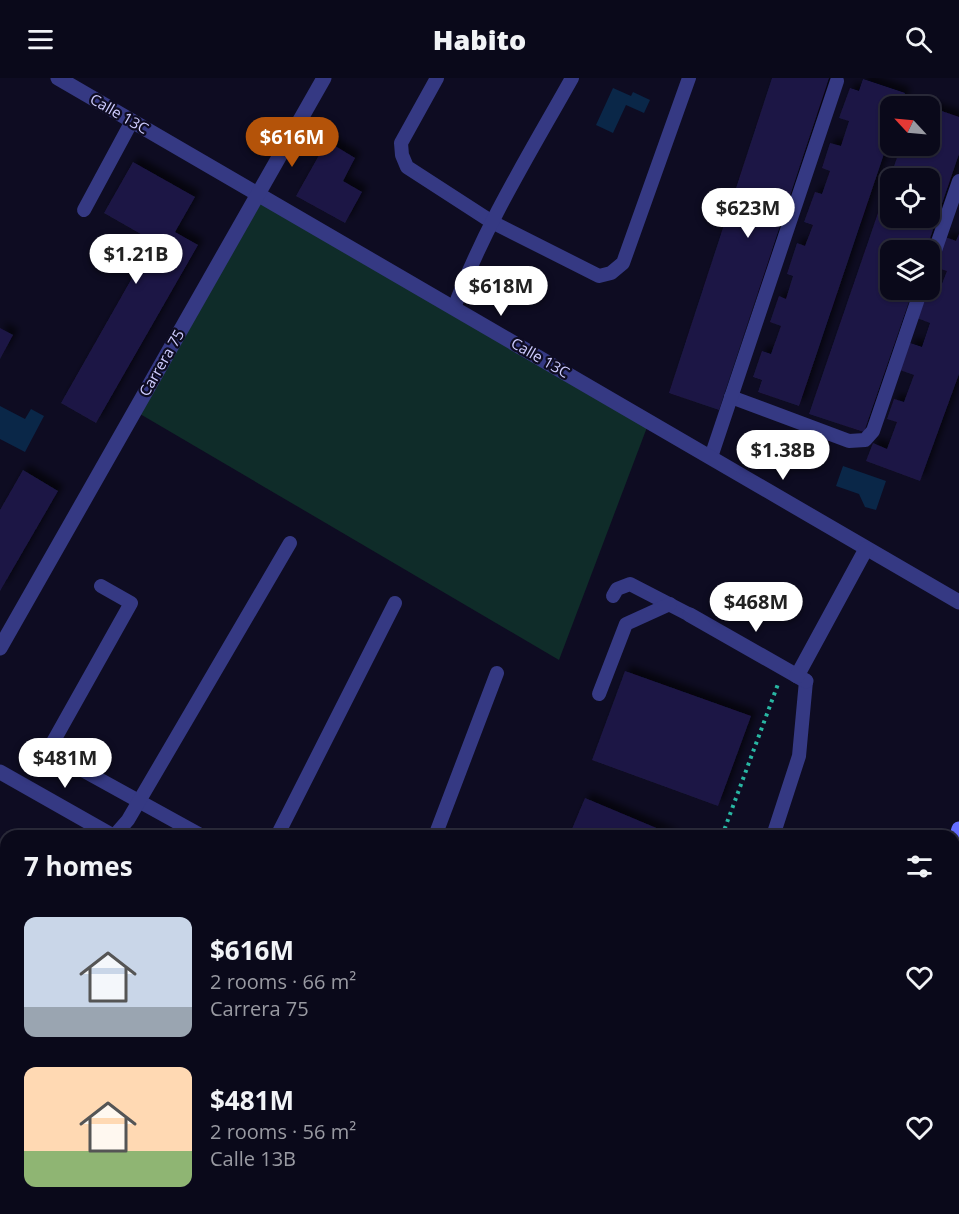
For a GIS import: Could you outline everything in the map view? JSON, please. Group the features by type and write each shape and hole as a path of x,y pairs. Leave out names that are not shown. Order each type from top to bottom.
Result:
{"street":[{"name":"Calle 13C","path":"58,78 959,602"},
{"name":"Carrera 75","path":"0,648 324,78"},
{"path":"690,615 795,675 866,549"},
{"path":"0,772 102,830"}],"lane":[{"path":"437,78 401,143 402,155 407,167 492,222 599,276 611,273 623,263 689,78"},
{"path":"454,308 467,273 492,222 572,78"},
{"path":"711,458 837,81"},
{"path":"84,210 132,121"},
{"path":"939,240 959,181"},
{"path":"731,397 849,441 865,440 873,431 918,300"},
{"path":"119,830 128,820 290,543"},
{"path":"613,596 616,589 630,584 690,615"},
{"path":"101,586 131,603 48,751 191,830"},
{"path":"280,830 395,603"},
{"path":"599,694 626,624 669,604"},
{"path":"437,830 497,674"},
{"path":"774,830 799,756 795,675"}],"path":[{"path":"725,830 795,675"}],"green space":[{"path":"258,194 649,422 559,660 135,411"}],"water":[{"path":"613,88 631,96 633,92 650,100 644,113 626,105 613,133 596,125"},
{"path":"0,406 25,419 31,409 44,416 25,452 0,439"},
{"path":"843,466 886,481 876,510 865,507 859,494 836,486"}],"building":[{"path":"772,78 829,78 719,410 669,393"},
{"path":"863,79 905,93 904,96 880,96 880,156 883,156 799,406 758,392 762,380 753,377 762,351 771,354 781,326 770,322 779,296 786,299 793,276 787,274 797,243 805,246 813,225 804,222 815,192 822,194 830,171 822,168 830,143 841,146 849,121 839,118 850,88 859,91"},
{"path":"940,110 959,117 959,154 940,209 940,168 893,168 898,156 940,156"},
{"path":"327,141 355,158 343,181 362,192 345,223 296,196"},
{"path":"133,162 195,197 175,232 198,245 96,423 61,403 153,241 104,213"},
{"path":"880,207 880,228 934,228 929,240 880,240 880,300 910,300 864,432 809,414"},
{"path":"959,234 959,374 920,481 866,461 873,443 887,449 897,422 887,419 894,399 904,402 914,375 900,370 910,343 922,347 930,323 917,318 923,300 940,300 940,289 947,271 940,269 940,251 945,237 956,241"},
{"path":"0,328 13,335 0,359"},
{"path":"23,470 58,491 0,591 0,510"},
{"path":"625,671 751,716 718,806 592,760"},
{"path":"585,798 661,830 572,830"}]}
